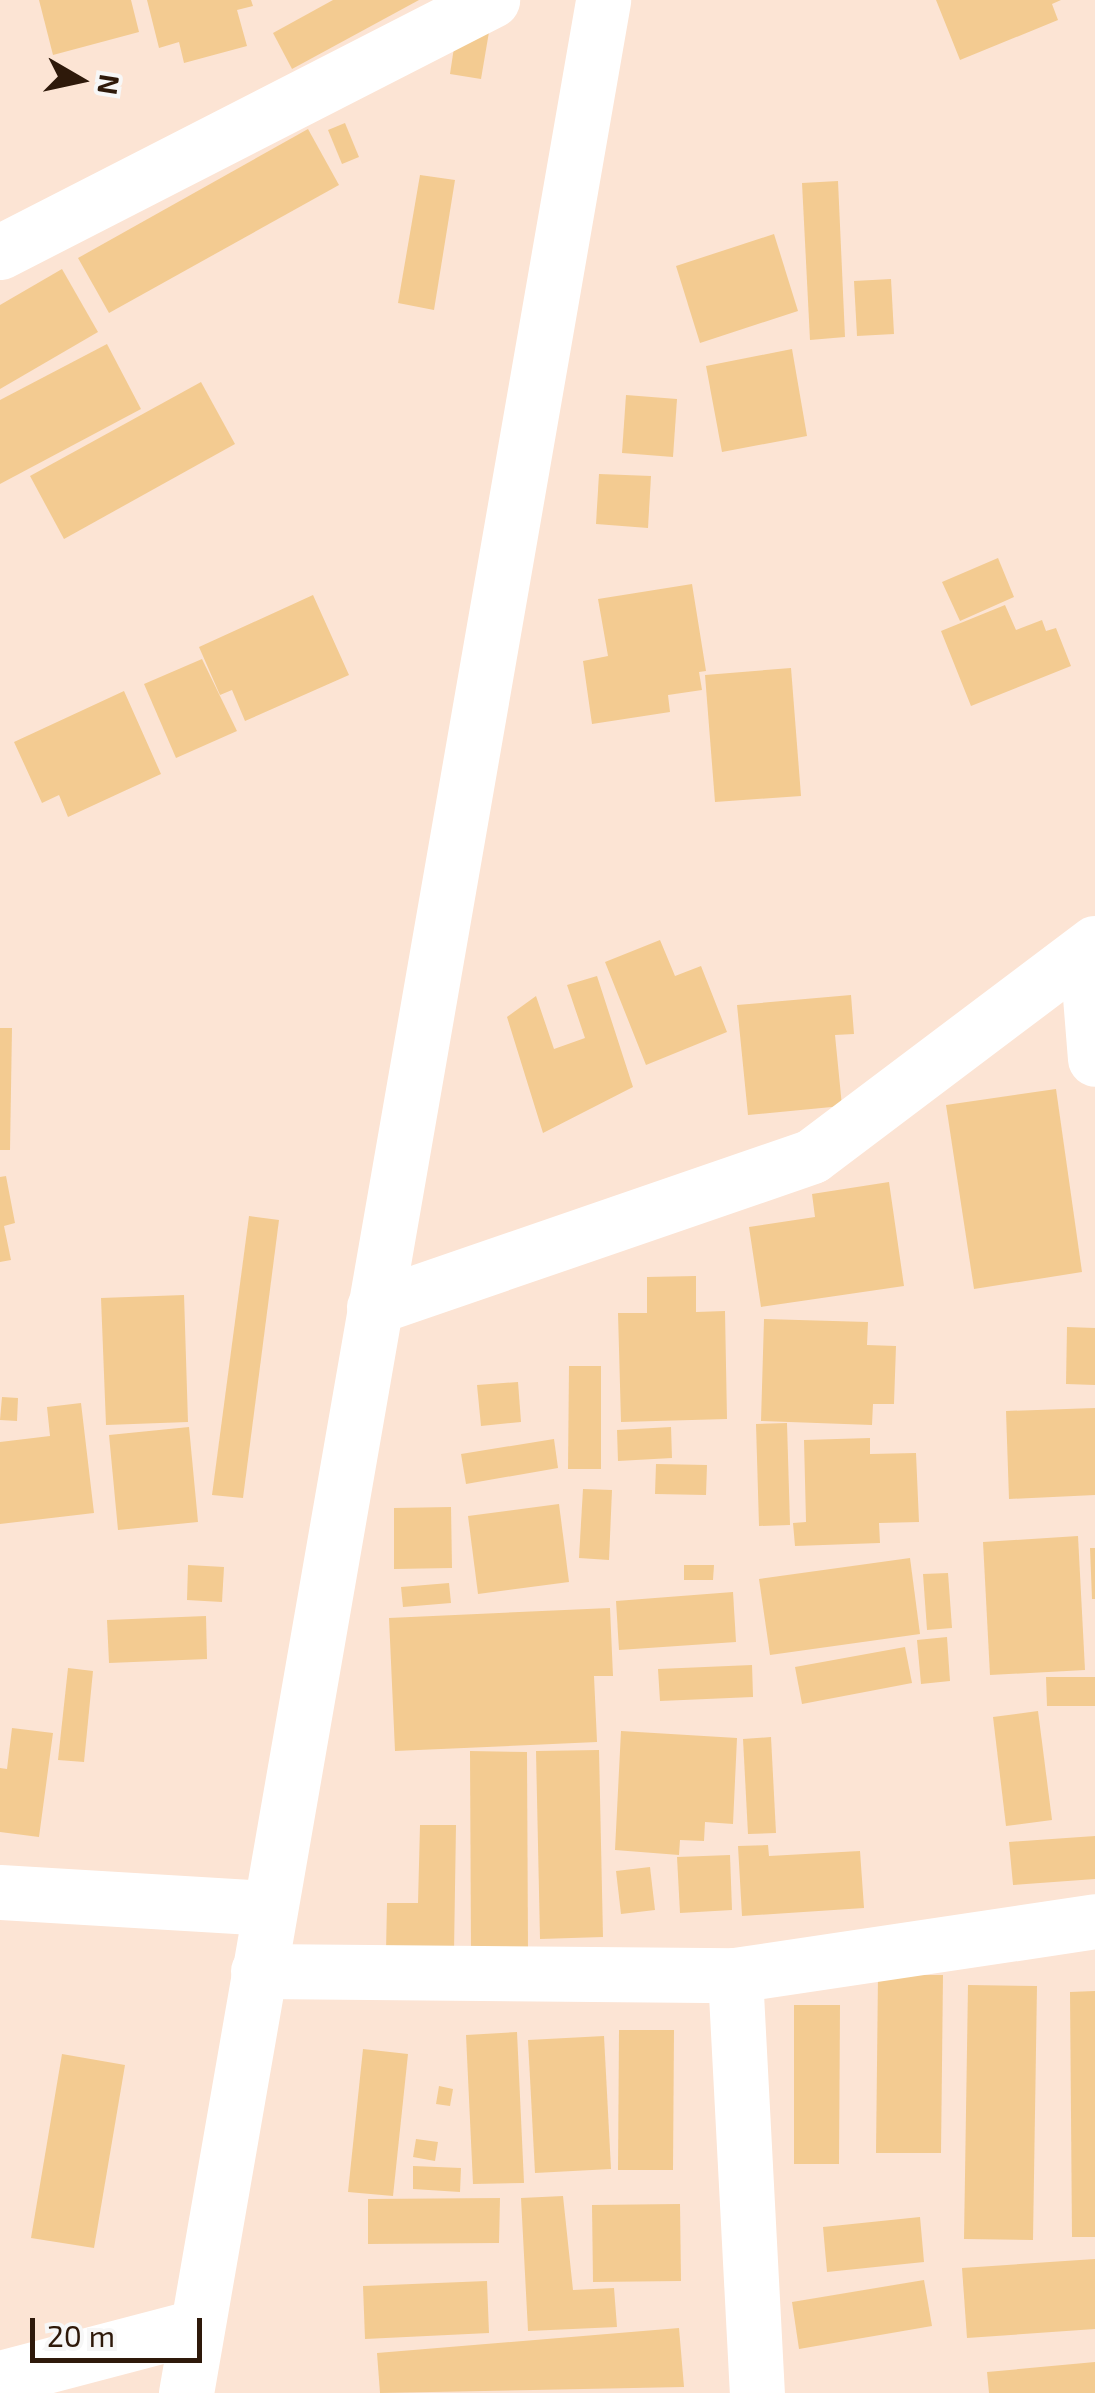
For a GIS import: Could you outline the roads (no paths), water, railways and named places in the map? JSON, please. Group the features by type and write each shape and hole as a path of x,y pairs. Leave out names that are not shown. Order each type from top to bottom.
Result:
{"street":[{"path":"0,252 492,0"},
{"path":"186,2393 603,0"},
{"path":"374,1307 812,1156 1095,943"},
{"path":"1095,964 1089,984 1095,1059"},
{"path":"0,1892 269,1908"},
{"path":"258,1971 736,1976 1095,1921"},
{"path":"736,1976 757,2393"},
{"path":"0,2378 195,2327"}]}
